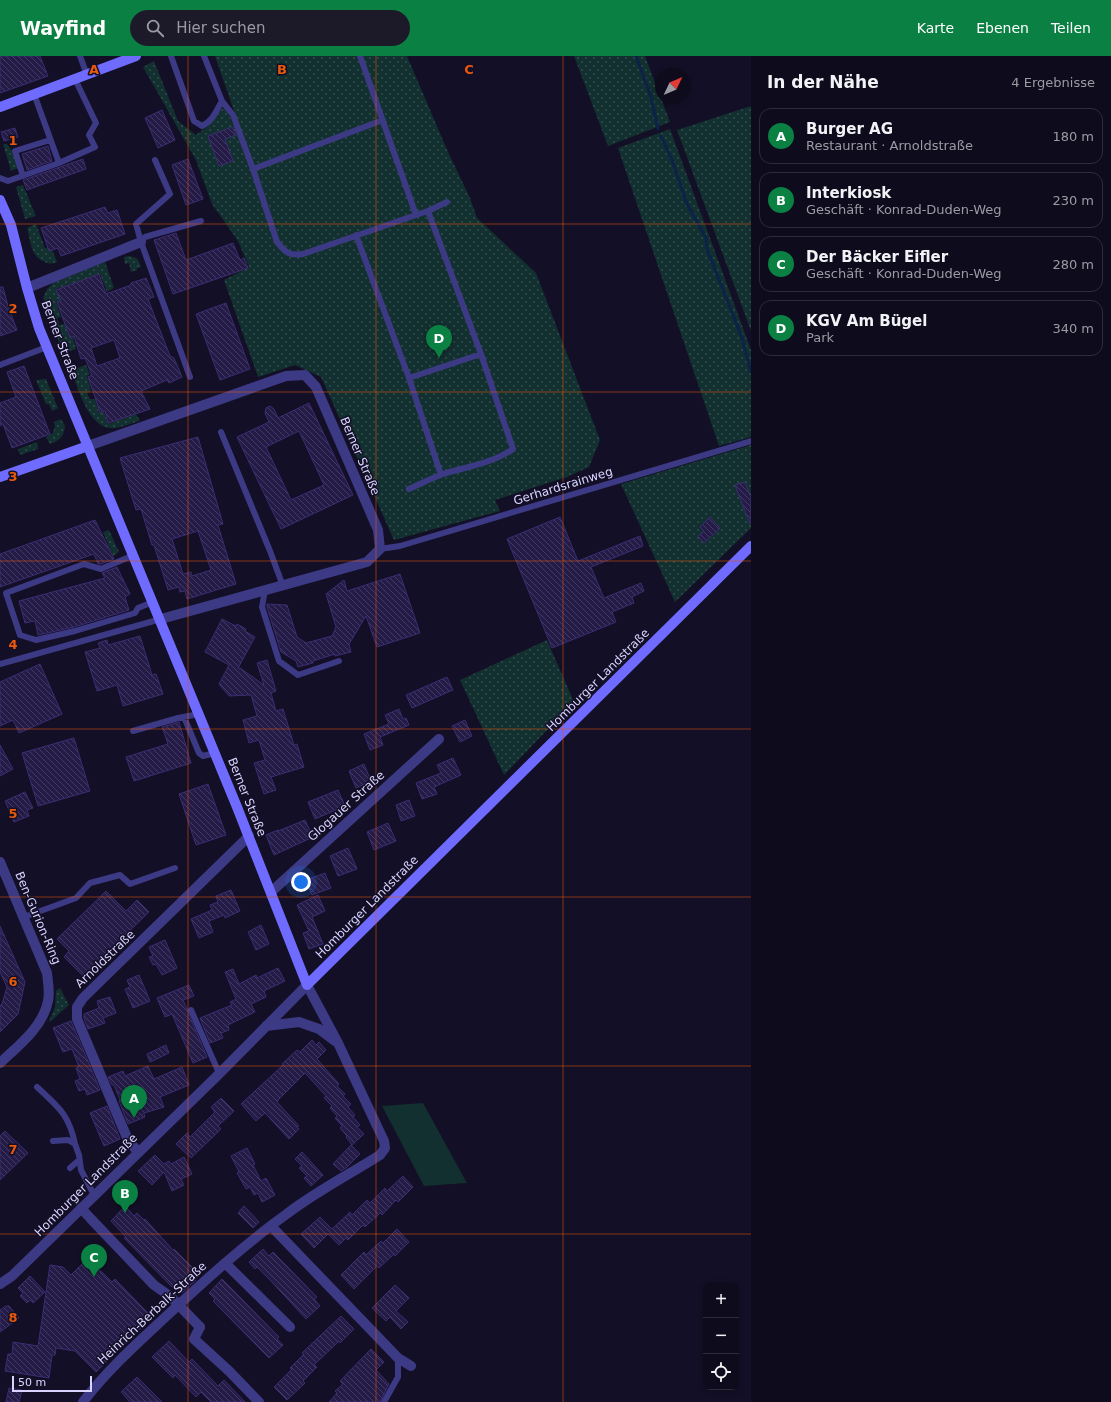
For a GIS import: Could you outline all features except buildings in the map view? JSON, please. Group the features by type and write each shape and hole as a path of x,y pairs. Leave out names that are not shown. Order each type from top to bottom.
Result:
{"street":[{"path":"0,107 136,56"},
{"name":"Berner Straße","path":"0,200 11,225 39,328 250,836 307,985"},
{"path":"27,288 141,242"},
{"name":"Berner Straße","path":"88,446 286,376 305,375 316,387 372,516 378,530 380,548"},
{"path":"0,477 88,446"},
{"name":"Homburger Landstraße","path":"0,1284 12,1276 219,1073 751,546"},
{"path":"161,619 367,562 380,548"},
{"name":"Glogauer Straße","path":"271,892 439,739"},
{"name":"Arnoldstraße","path":"138,1152 128,1140 78,1019 76,1007 83,998 250,836"},
{"name":"Ben-Gurion-Ring","path":"0,862 47,973 49,988 48,1001 44,1013 32,1031 2,1058"},
{"name":"Heinrich-Berbalk-Straße","path":"83,1402 94,1387 112,1368 225,1263 306,1200 380,1155 385,1148 384,1141 338,1043 307,985"},
{"name":"Heinrich-Berbalk-Straße","path":"266,1026 299,1022 319,1029 338,1043"},
{"path":"81,1208 154,1285 171,1297 200,1327 194,1339 259,1402"},
{"path":"271,1226 398,1358 411,1366"},
{"name":"Heinrich-Berbalk-Straße","path":"225,1263 290,1327"}],"lane":[{"path":"80,56 86,75"},
{"path":"171,56 194,121 202,126 206,124 212,119 222,101"},
{"path":"204,56 222,101 233,115 278,242 285,252 294,255 303,254 428,211 447,202"},
{"path":"360,56 416,215"},
{"path":"0,178 8,181 59,163 95,147 89,135 96,123 76,79"},
{"path":"34,94 59,163"},
{"path":"253,169 383,120"},
{"path":"23,176 15,151 50,140"},
{"path":"155,160 170,194 136,224 141,242 190,377"},
{"path":"409,489 441,475 483,463 513,449 481,354 428,211"},
{"path":"141,242 146,236 201,221"},
{"path":"356,235 409,378 441,475"},
{"path":"0,365 47,346"},
{"path":"409,378 481,354"},
{"path":"221,432 283,586"},
{"name":"Gerhardsrainweg","path":"380,548 400,546 501,513 751,441"},
{"path":"134,555 101,569 84,564 6,593 20,635 36,640 75,631 135,613 138,608 153,602"},
{"path":"265,590 262,608 279,660 298,675 339,661"},
{"path":"0,664 161,619"},
{"path":"133,731 199,714"},
{"path":"184,717 199,753 202,756 215,753"},
{"path":"24,917 76,898 90,883 120,875 130,884 175,868"},
{"path":"191,1010 219,1073"},
{"path":"37,1087 62,1110 69,1123 81,1170 94,1195"},
{"path":"52,1141 68,1140 75,1144"},
{"path":"70,1168 79,1160"},
{"path":"384,1402 398,1377 398,1358"}],"green space":[{"path":"215,56 407,56 448,152 470,198 477,218 536,273 600,440 589,467 567,477 495,500 500,511 394,540 321,377 295,365 258,377 224,280 249,267 238,241 212,204 196,160 143,67 154,61 178,121 196,135 209,125 225,105 233,124 236,123 234,111"},
{"path":"574,56 645,56 655,82 655,104 663,104 670,122 608,146"},
{"path":"751,106 751,331 677,130"},
{"path":"670,129 751,350 751,437 719,446 618,148"},
{"path":"3,144 7,144 13,152 18,168 11,171"},
{"path":"23,185 36,216 25,219 16,187"},
{"path":"36,224 45,248 51,247 57,262 51,264 46,263 36,256 30,243 27,228"},
{"path":"129,256 138,260 145,275 141,267 131,272 129,263 125,264 124,257"},
{"path":"105,262 114,288 107,292 100,274 56,289 61,301 56,302 61,317 57,318 59,325 65,324 69,338 73,337 76,349 63,353 43,298 47,289 53,283"},
{"path":"86,365 90,374 87,376 91,391 87,393 90,399 95,399 99,413 104,412 108,424 136,414 140,421 115,428 106,427 98,423 86,408 71,370"},
{"path":"46,379 58,408 52,411 49,404 46,404 36,380"},
{"path":"61,419 65,426 64,433 59,440 50,444 46,437 53,433 55,426 54,422"},
{"path":"37,442 38,449 20,455 18,449"},
{"path":"751,445 751,528 675,602 621,484"},
{"path":"109,530 119,552 113,556 103,532"},
{"path":"547,640 574,702 504,775 460,680"},
{"path":"60,988 69,1005 50,1022 49,1021 55,1007 56,991"},
{"path":"423,1103 467,1183 424,1186 382,1106"}],"waterway":[{"path":"636,56 651,97 658,129"},
{"path":"661,136 672,160 687,204 706,238 707,249 742,338 751,372"}],"place":[{"name":"KGV Am Bügel","path":"439,358"},
{"name":"Burger AG","path":"134,1118"},
{"name":"Interkiosk","path":"125,1213"},
{"name":"Der Bäcker Eifler","path":"94,1277"}]}
